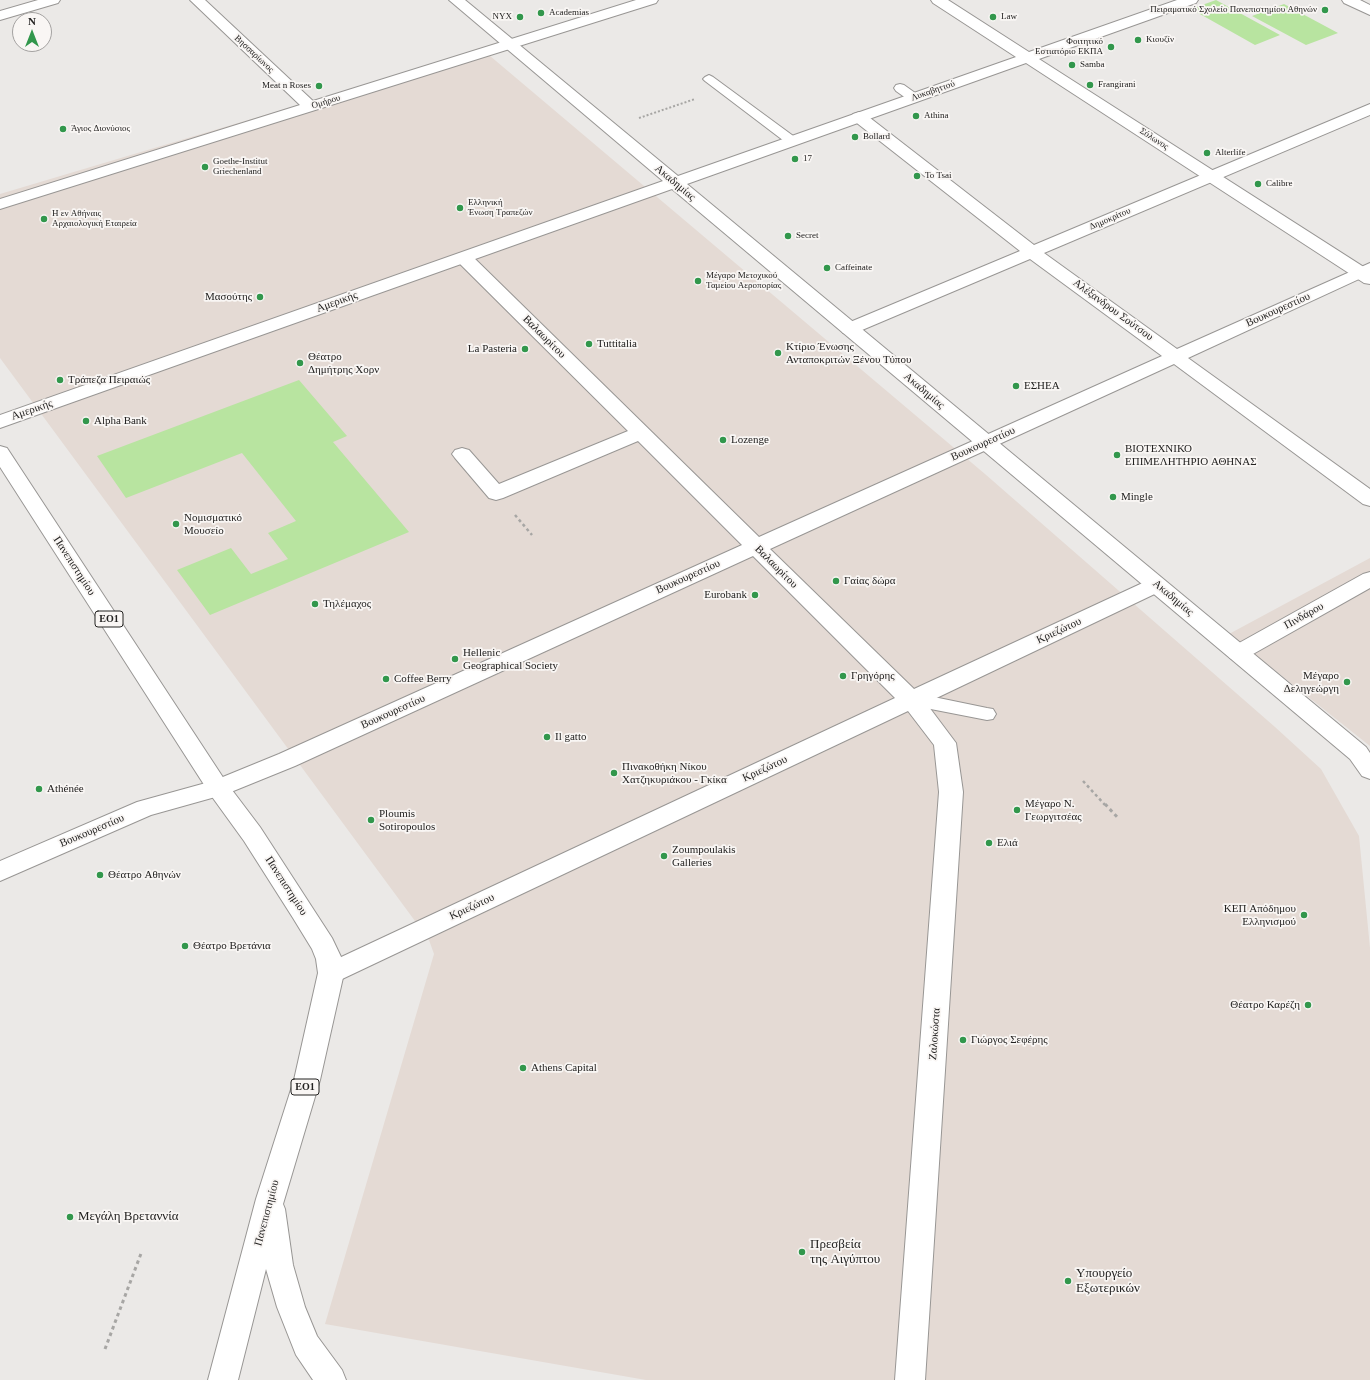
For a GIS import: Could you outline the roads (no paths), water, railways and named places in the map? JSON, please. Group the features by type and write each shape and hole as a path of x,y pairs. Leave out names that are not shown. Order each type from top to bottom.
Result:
{"street":[{"path":"0,16 53,0"},
{"name":"Βησσαρίωνος","path":"197,0 311,107"},
{"name":"Ακαδημίας","path":"456,0 1366,759"},
{"name":"Ομήρου","path":"0,204 651,0"},
{"name":"Σόλωνος","path":"938,0 1211,176 1367,273"},
{"name":"Λυκαβηττού","path":"675,183 1191,0"},
{"path":"1349,0 1370,11"},
{"name":"Δημοκρίτου","path":"850,329 1370,109"},
{"name":"Αλέξανδρου Σούτσου","path":"859,117 1032,252 1370,499"},
{"name":"Αμερικής","path":"0,422 675,183"},
{"name":"Βαλαωρίτου","path":"464,258 911,700"},
{"name":"Βουκουρεστίου","path":"0,871 145,808 218,788 287,760 1176,357 1367,273"},
{"path":"462,454 496,493 641,433"},
{"name":"Πανεπιστημίου","path":"0,452 218,788 252,834 302,911 326,952 331,973 307,1080 270,1199 223,1380"},
{"name":"Πινδάρου","path":"1238,653 1370,579"},
{"name":"Κριεζώτου","path":"331,973 1156,585"},
{"name":"Ζαλοκώστα","path":"910,1380 951,792 945,743 911,700"},
{"path":"270,1199 279,1265 291,1307 306,1345 331,1380"}],"lane":[{"path":"709,79 792,141"},
{"path":"900,88 914,98"},
{"path":"911,700 929,702 987,714"}],"place":[{"name":"Πειραματικό Σχολείο Πανεπιστημίου Αθηνών","path":"1325,10"},
{"name":"Academias","path":"541,13"},
{"name":"NYX","path":"520,17"},
{"name":"Law","path":"993,17"},
{"name":"Κιουζίν","path":"1138,40"},
{"name":"Φοιτητικό Εστιατόριο ΕΚΠΑ","path":"1111,47"},
{"name":"Samba","path":"1072,65"},
{"name":"Frangirani","path":"1090,85"},
{"name":"Meat n Roses","path":"319,86"},
{"name":"Athina","path":"916,116"},
{"name":"Άγιος Διονύσιος","path":"63,129"},
{"name":"Bollard","path":"855,137"},
{"name":"Alterlife","path":"1207,153"},
{"name":"17","path":"795,159"},
{"name":"Goethe-Institut Griechenland","path":"205,167"},
{"name":"To Tsai","path":"917,176"},
{"name":"Calibre","path":"1258,184"},
{"name":"Ελληνική Ένωση Τραπεζών","path":"460,208"},
{"name":"Η εν Αθήναις Αρχαιολογική Εταιρεία","path":"44,219"},
{"name":"Secret","path":"788,236"},
{"name":"Caffeinate","path":"827,268"},
{"name":"Μέγαρο Μετοχικού Ταμείου Αεροπορίας","path":"698,281"},
{"name":"Μασούτης","path":"260,297"},
{"name":"Tuttitalia","path":"589,344"},
{"name":"La Pasteria","path":"525,349"},
{"name":"Κτίριο Ένωσης Ανταποκριτών Ξένου Τύπου","path":"778,353"},
{"name":"Θέατρο Δημήτρης Χορν","path":"300,363"},
{"name":"Τράπεζα Πειραιώς","path":"60,380"},
{"name":"ΕΣΗΕΑ","path":"1016,386"},
{"name":"Alpha Bank","path":"86,421"},
{"name":"Lozenge","path":"723,440"},
{"name":"ΒΙΟΤΕΧΝΙΚΟ ΕΠΙΜΕΛΗΤΗΡΙΟ ΑΘΗΝΑΣ","path":"1117,455"},
{"name":"Mingle","path":"1113,497"},
{"name":"Νομισματικό Μουσείο","path":"176,524"},
{"name":"Γαίας δώρα","path":"836,581"},
{"name":"Eurobank","path":"755,595"},
{"name":"Τηλέμαχος","path":"315,604"},
{"name":"Hellenic Geographical Society","path":"455,659"},
{"name":"Γρηγόρης","path":"843,676"},
{"name":"Coffee Berry","path":"386,679"},
{"name":"Μέγαρο Δεληγεώργη","path":"1347,682"},
{"name":"Il gatto","path":"547,737"},
{"name":"Πινακοθήκη Νίκου Χατζηκυριάκου - Γκίκα","path":"614,773"},
{"name":"Athénée","path":"39,789"},
{"name":"Μέγαρο Ν. Γεωργιτσέας","path":"1017,810"},
{"name":"Ploumis Sotiropoulos","path":"371,820"},
{"name":"Ελιά","path":"989,843"},
{"name":"Zoumpoulakis Galleries","path":"664,856"},
{"name":"Θέατρο Αθηνών","path":"100,875"},
{"name":"ΚΕΠ Απόδημου Ελληνισμού","path":"1304,915"},
{"name":"Θέατρο Βρετάνια","path":"185,946"},
{"name":"Θέατρο Καρέζη","path":"1308,1005"},
{"name":"Γιώργος Σεφέρης","path":"963,1040"},
{"name":"Athens Capital","path":"523,1068"},
{"name":"Μεγάλη Βρεταννία","path":"70,1217"},
{"name":"Πρεσβεία της Αιγύπτου","path":"802,1252"},
{"name":"Υπουργείο Εξωτερικών","path":"1068,1281"}]}
